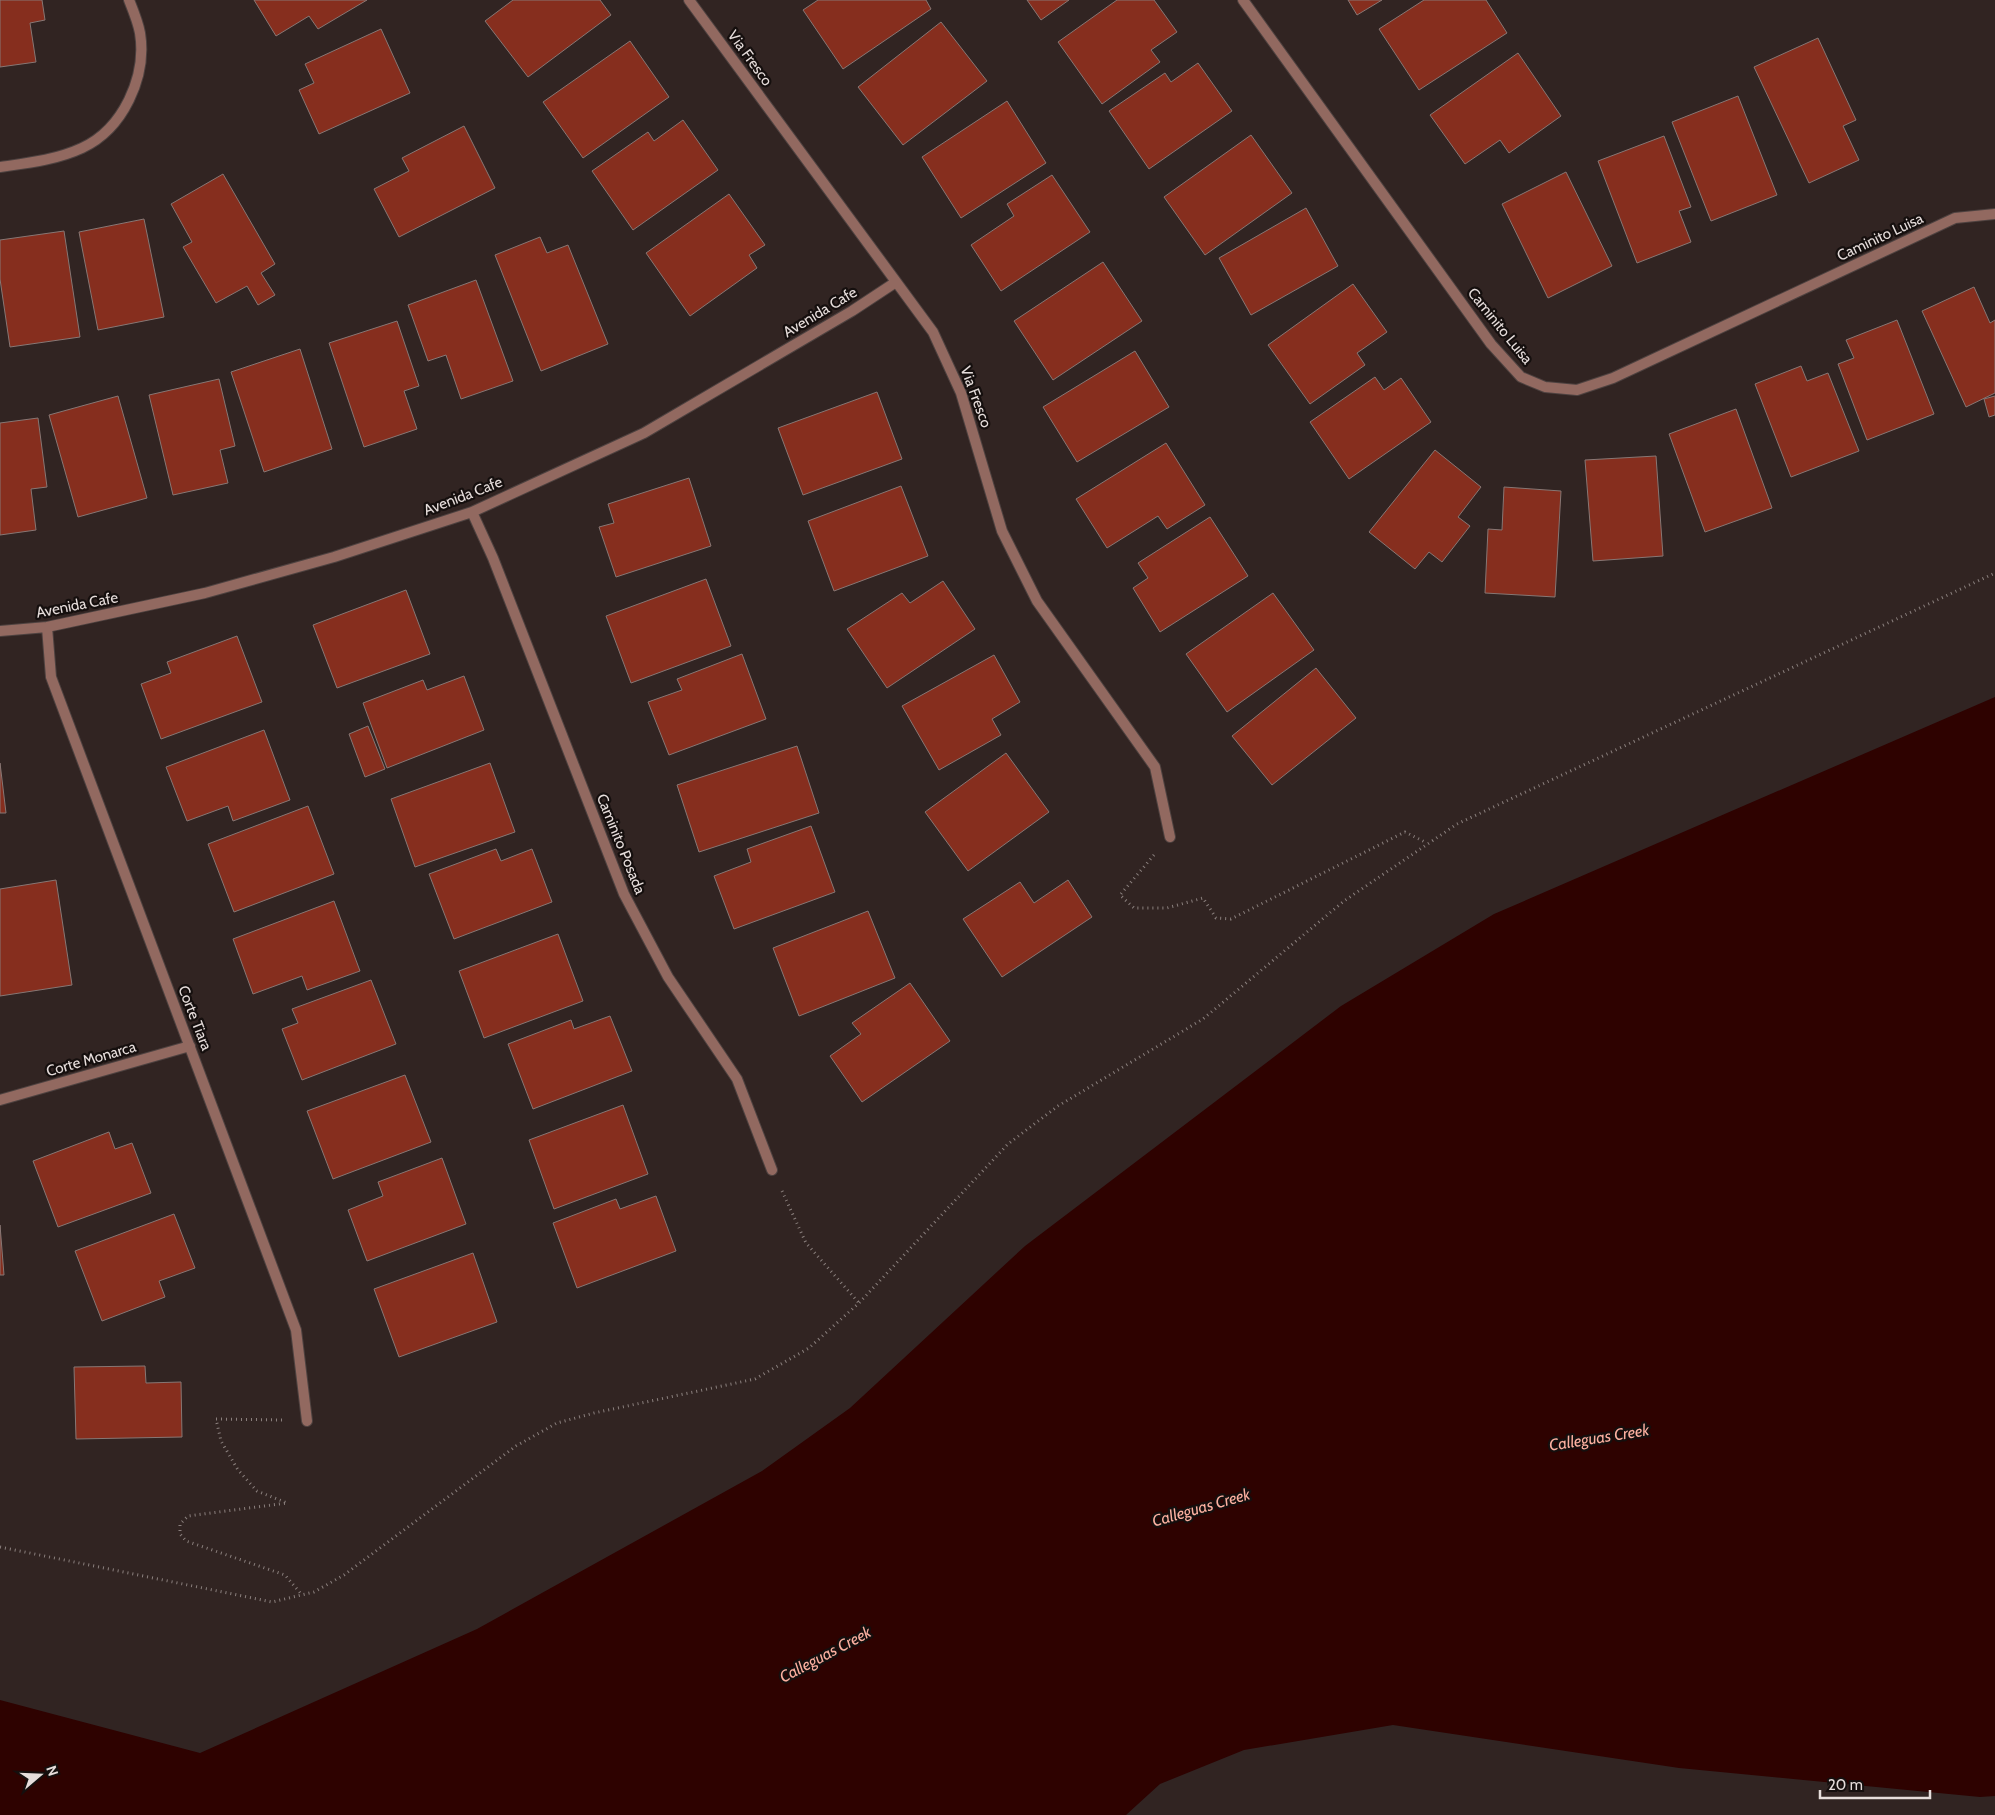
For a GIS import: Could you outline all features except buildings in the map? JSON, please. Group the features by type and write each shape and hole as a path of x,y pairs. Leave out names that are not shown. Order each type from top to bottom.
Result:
{"street":[{"path":"0,167 50,159 82,148 102,135 125,109 138,78 141,55 140,32 129,0"},
{"name":"Via Fresco","path":"688,0 933,332 961,393 1002,531 1037,601 1155,767 1170,837"},
{"name":"Caminito Luisa","path":"1243,0 1491,344 1520,377 1545,387 1577,390 1613,378 1955,218 1995,214"},
{"name":"Avenida Cafe","path":"0,631 47,628 214,591 334,557 472,512 644,433 852,311 896,282"},
{"name":"Caminito Posada","path":"472,512 493,558 624,894 668,977 737,1079 772,1170"},
{"name":"Corte Tiara","path":"47,628 51,677 296,1330 307,1421"},
{"name":"Corte Monarca","path":"0,1100 190,1046"}],"path":[{"path":"0,1547 272,1602 314,1592 344,1575 516,1446 557,1423 594,1413 755,1379 809,1348 859,1303 1008,1144 1058,1106 1203,1019 1344,901 1427,843 1457,824 1995,573"},
{"path":"1170,837 1120,895 1134,908 1167,908 1203,898 1216,918 1230,919 1406,832 1427,843"},
{"path":"772,1170 806,1243 859,1303"},
{"path":"302,1595 285,1575 186,1541 180,1534 180,1524 188,1516 288,1503 257,1491 238,1470 221,1441 216,1419 307,1421"}],"water":[{"name":"Calleguas Creek","path":"1995,697 1995,1796 1980,1797 1679,1768 1393,1725 1244,1750 1160,1784 1126,1815 0,1815 0,1700 200,1753 477,1629 762,1471 850,1408 1025,1246 1341,1006 1494,914"}]}
